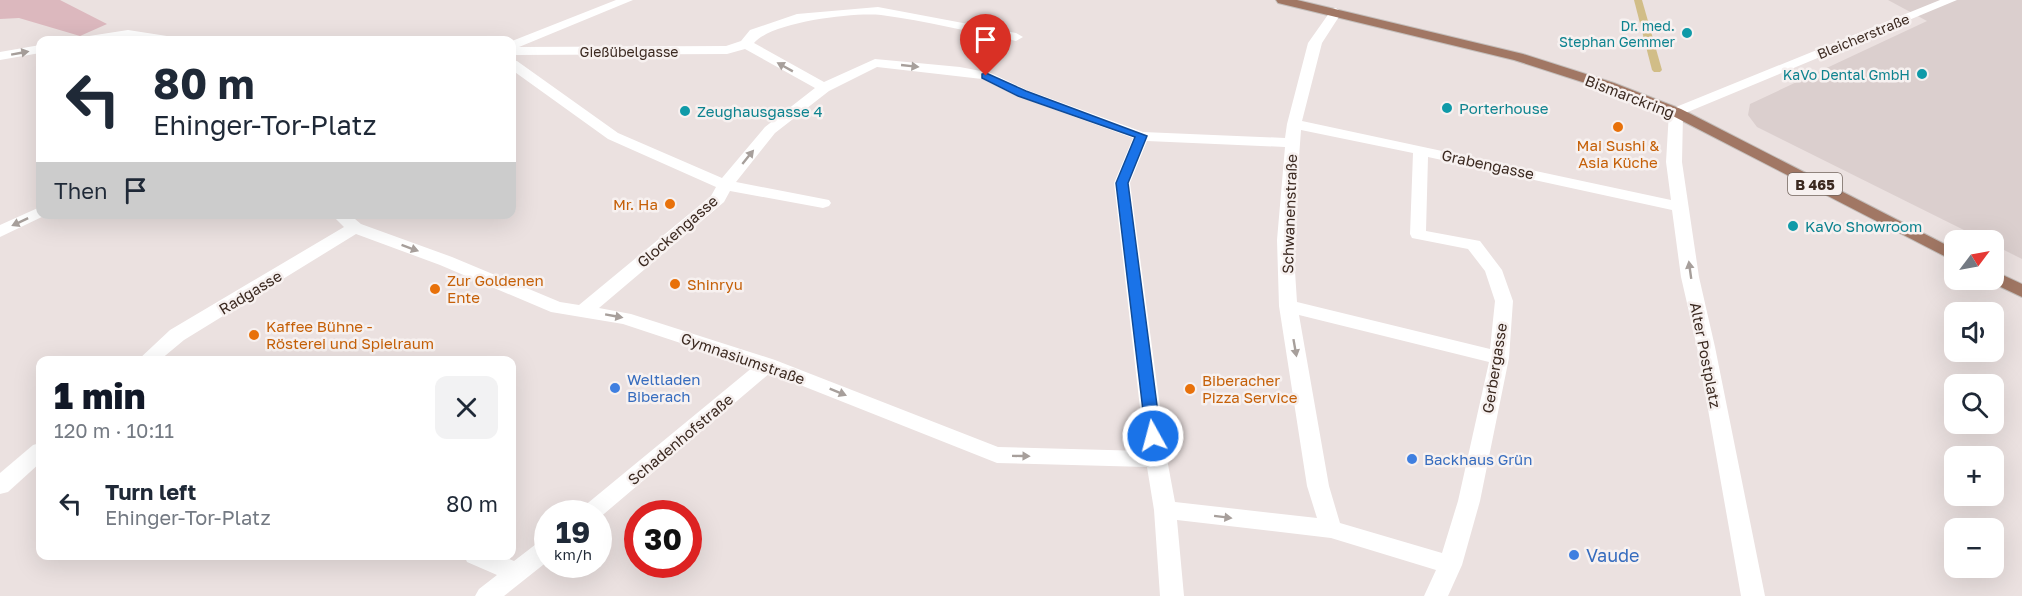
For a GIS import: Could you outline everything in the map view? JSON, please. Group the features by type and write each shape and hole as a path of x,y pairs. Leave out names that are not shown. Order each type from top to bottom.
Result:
{"main road":[{"name":"Bismarckring","path":"1282,0 1549,65 1676,112 1944,251"},
{"path":"1336,12 1346,0"},
{"path":"2004,282 2022,291"}],"street":[{"path":"516,43 627,0"},
{"name":"Bleicherstraße","path":"1676,112 1951,0"},
{"name":"Gießübelgasse","path":"516,51 727,50 746,44 755,33 801,17 878,10 1016,38"},
{"name":"Schwanenstraße","path":"1331,529 1318,486 1288,306 1285,240 1294,124 1315,43 1336,12"},
{"path":"115,36 128,34 141,36"},
{"path":"746,44 824,88"},
{"path":"0,56 36,50"},
{"name":"Glockengasse","path":"584,310 718,199 725,184 770,130 824,88 875,63 960,71 986,76 1022,93 1141,136 1292,143"},
{"path":"516,67 613,136 725,184 823,203"},
{"name":"Alter Postplatz","path":"1676,112 1674,162 1690,277 1706,347 1753,596"},
{"name":"Grabengasse","path":"1294,124 1682,207"},
{"path":"1141,136 1122,183 1156,459 1165,510 1172,596"},
{"name":"Gerbergasse","path":"1421,150 1418,234 1474,245 1493,270 1504,301 1499,358 1469,501 1450,565"},
{"path":"0,232 36,214"},
{"name":"Gymnasiumstraße","path":"345,219 355,228 446,261 556,308 584,310 626,318 768,365 997,455 1156,459"},
{"name":"Radgasse","path":"153,356 177,335 355,228"},
{"path":"1288,306 1499,358"},
{"name":"Schadenhofstraße","path":"607,500 768,365"},
{"path":"0,486 36,454"},
{"path":"1165,510 1331,529 1450,565 1436,596"},
{"path":"487,596 534,559"},
{"path":"487,560 517,573"}],"shaded area":[{"path":"0,0 60,0 107,24 80,36 19,18 0,19"},
{"path":"1888,0 2022,0 2022,259 2004,250 2004,230 1964,230 1757,127 1748,115 1750,104 1927,21"}],"waterway":[{"path":"1638,0 1657,70"}],"place":[{"name":"Dr. med. Stephan Gemmer","path":"1687,33"},
{"name":"KaVo Dental GmbH","path":"1922,74"},
{"name":"Porterhouse","path":"1447,108"},
{"name":"Zeughausgasse 4","path":"685,111"},
{"name":"Mai Sushi & Asia Küche","path":"1618,127"},
{"name":"Mr. Ha","path":"670,204"},
{"name":"KaVo Showroom","path":"1793,226"},
{"name":"Shinryu","path":"675,284"},
{"name":"Zur Goldenen Ente","path":"435,289"},
{"name":"Kaffee Bühne - Rösterei und Spielraum","path":"254,335"},
{"name":"Weltladen Biberach","path":"615,388"},
{"name":"Biberacher Pizza Service","path":"1190,389"},
{"name":"Backhaus Grün","path":"1412,459"},
{"name":"Vaude","path":"1574,555"}],"route":[{"path":"986,76 1022,93 1141,136 1122,183 1153,436"}]}
